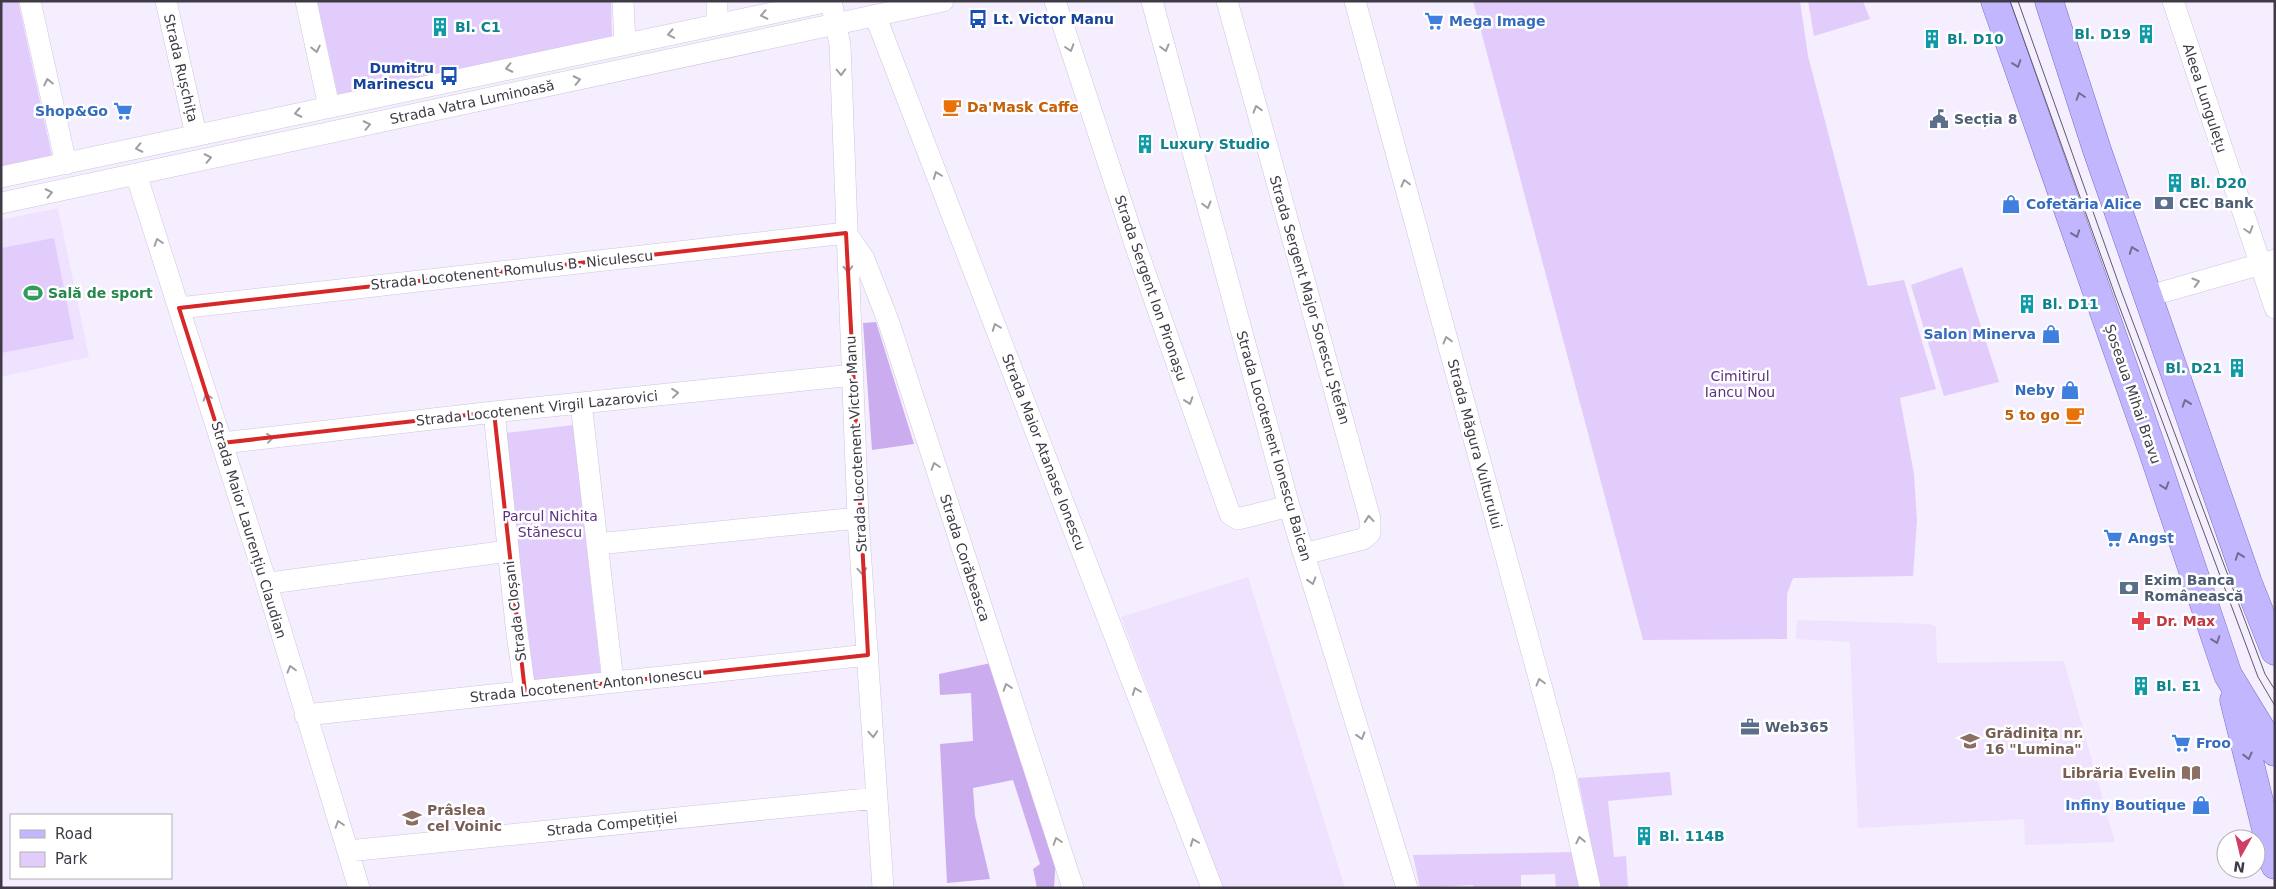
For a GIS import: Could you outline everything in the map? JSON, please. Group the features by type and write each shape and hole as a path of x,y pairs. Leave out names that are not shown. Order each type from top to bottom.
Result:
{"main road":[{"name":"Șoseaua Mihai Bravu","path":"1995,1 2151,446 2228,675 2275,752"},
{"path":"2049,1 2097,150 2248,583 2275,651"},
{"path":"2228,675 2275,865"}],"street":[{"path":"30,1 66,164"},
{"name":"Strada Rușchița","path":"166,1 196,135"},
{"path":"306,1 328,107"},
{"path":"623,1 625,44"},
{"path":"717,1 717,25"},
{"name":"Strada Vatra Luminoasă","path":"1,177 830,1"},
{"name":"Strada Locotenent Victor Manu","path":"830,1 840,45 858,518 883,888"},
{"name":"Strada Vatra Luminoasă","path":"1,203 942,1"},
{"name":"Strada Sergent Ion Pironașu","path":"1055,1 1144,270 1230,514 1238,519 1289,506"},
{"name":"Strada Locotenent Ionescu Baican","path":"1152,1 1289,506 1407,888"},
{"name":"Strada Sergent Major Sorescu Ștefan","path":"1227,1 1370,519 1370,533 1363,539 1304,554"},
{"name":"Strada Măgura Vulturului","path":"1355,1 1564,770 1590,888"},
{"name":"Aleea Lungulețu","path":"2173,1 2267,262 2275,308"},
{"name":"Strada Maior Atanase Ionescu","path":"875,15 1212,888"},
{"name":"Strada Maior Laurențiu Claudian","path":"136,174 266,582 358,888"},
{"name":"Strada Locotenent Romulus B. Niculescu","path":"179,308 846,233"},
{"name":"Strada Corăbeasca","path":"846,233 864,260 889,323 1073,888"},
{"path":"2149,296 2267,262"},
{"name":"Strada Locotenent Virgil Lazarovici","path":"222,443 494,412 852,375"},
{"path":"581,403 613,682"},
{"name":"Strada Cloșani","path":"494,412 525,692"},
{"path":"597,544 858,518"},
{"path":"266,582 270,583 508,551"},
{"name":"Strada Locotenent Anton Ionescu","path":"305,715 868,656"},
{"name":"Strada Competiției","path":"348,851 877,798"}],"highlighted area":[{"path":"846,233 868,655 525,692 494,412 222,443 179,308"}],"shaded area":[{"path":"58,208 89,357 1,377 1,220"},
{"path":"876,322 914,444 872,450 863,323"},
{"path":"1248,577 1345,888 1223,888 1121,617"},
{"name":"Grădinița nr. 16 \"Lumina\"","path":"1797,620 1930,624 1936,627 1937,663 2064,661 2115,842 2025,845 2024,819 1858,828 1850,642 1796,639"},
{"path":"991,663 1056,857 1054,888 1037,888 1033,869 1040,864 1013,780 973,788 975,816 990,879 947,883 940,744 973,741 971,693 940,695 939,674"}],"green space":[{"path":"1,1 18,1 52,156 1,167"},
{"path":"317,1 611,1 612,36 338,96"},
{"name":"Cimitirul Iancu Nou","path":"1473,1 1800,1 1808,56 1868,286 1904,280 1936,389 1900,398 1914,474 1917,521 1913,576 1793,578 1787,594 1787,639 1643,640"},
{"path":"1808,1 1863,1 1870,19 1814,36"},
{"name":"Sală de sport","path":"54,238 74,339 1,353 1,248"},
{"path":"1962,267 1999,382 1944,396 1911,285"},
{"name":"Parcul Nichita Stănescu","path":"573,425 601,676 534,683 505,433"},
{"path":"1670,772 1672,795 1608,801 1614,857 1626,856 1628,888 1600,888 1578,778"},
{"path":"1574,852 1580,888 1556,888 1555,874 1521,875 1521,888 1473,888 1473,885 1420,888 1413,855"}],"tram line":[{"path":"2010,1 2115,295 2258,677 2275,706"},
{"path":"2018,1 2122,293 2265,674 2275,690"}],"place":[{"name":"Lt. Victor Manu","path":"978,19"},
{"name":"Mega Image","path":"1434,21"},
{"name":"Bl. C1","path":"440,27"},
{"name":"Bl. D19","path":"2146,34"},
{"name":"Bl. D10","path":"1932,39"},
{"name":"Dumitru Marinescu","path":"449,76"},
{"name":"Da'Mask Caffe","path":"952,107"},
{"name":"Shop&Go","path":"123,111"},
{"name":"Secția 8","path":"1939,119"},
{"name":"Luxury Studio","path":"1145,144"},
{"name":"Bl. D20","path":"2175,183"},
{"name":"CEC Bank","path":"2164,203"},
{"name":"Cofetăria Alice","path":"2011,204"},
{"name":"Sală de sport","path":"33,293"},
{"name":"Bl. D11","path":"2027,304"},
{"name":"Salon Minerva","path":"2051,334"},
{"name":"Bl. D21","path":"2237,368"},
{"name":"Neby","path":"2070,390"},
{"name":"5 to go","path":"2075,415"},
{"name":"Angst","path":"2113,538"},
{"name":"Exim Banca Românească","path":"2129,588"},
{"name":"Dr. Max","path":"2141,621"},
{"name":"Bl. E1","path":"2141,686"},
{"name":"Web365","path":"1750,727"},
{"name":"Grădinița nr. 16 \"Lumina\"","path":"1970,741"},
{"name":"Froo","path":"2181,743"},
{"name":"Librăria Evelin","path":"2191,773"},
{"name":"Infiny Boutique","path":"2201,805"},
{"name":"Prâslea cel Voinic","path":"412,818"},
{"name":"Bl. 114B","path":"1644,836"}]}
